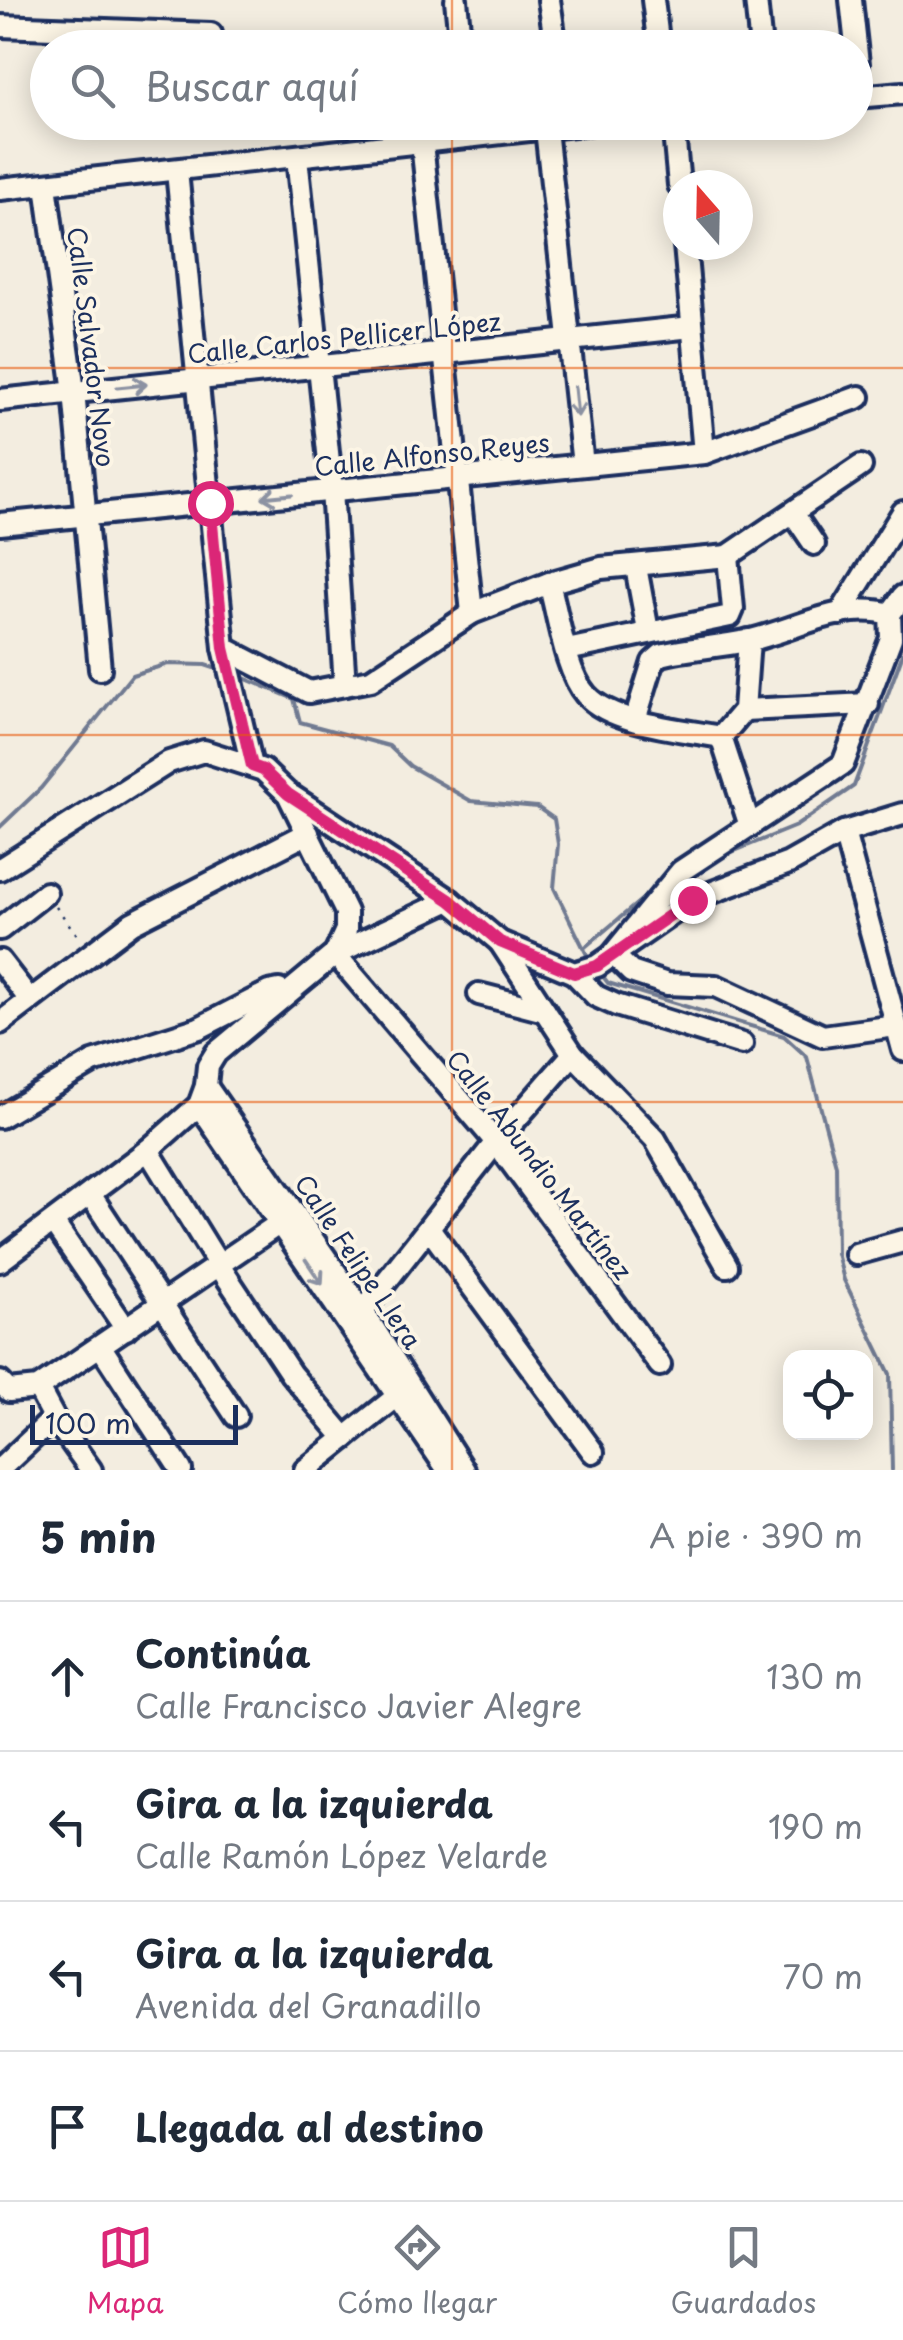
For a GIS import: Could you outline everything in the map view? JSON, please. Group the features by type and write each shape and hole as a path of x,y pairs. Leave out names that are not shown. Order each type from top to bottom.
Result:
{"street":[{"path":"456,0 459,30"},
{"path":"549,0 553,30"},
{"path":"653,0 657,30"},
{"path":"756,0 759,30"},
{"path":"851,0 854,30"},
{"path":"0,26 106,30"},
{"path":"873,96 903,93"},
{"path":"0,189 449,140"},
{"path":"547,140 583,465"},
{"path":"675,140 678,170"},
{"path":"422,143 472,613"},
{"path":"296,157 332,490 346,684"},
{"path":"177,170 225,652 252,766"},
{"name":"Calle Salvador Novo","path":"46,186 74,392 100,668"},
{"path":"686,260 704,452"},
{"name":"Calle Carlos Pellicer López","path":"0,400 692,327"},
{"name":"Calle Alfonso Reyes","path":"0,524 704,452 859,397"},
{"path":"225,652 309,692 371,680 472,613 550,583 600,568 728,556 861,466"},
{"path":"840,614 903,512"},
{"path":"794,513 814,544"},
{"path":"570,659 648,631 730,616 733,609 728,556"},
{"path":"636,567 648,631"},
{"path":"550,583 570,659 587,696 635,720 721,737"},
{"path":"591,966 682,871 843,764 891,638 890,614 903,596"},
{"path":"635,720 653,662 661,655 749,640 840,614 874,609 890,614"},
{"path":"721,737 744,710 749,640"},
{"path":"744,710 868,704"},
{"path":"721,737 750,826"},
{"path":"0,869 169,762 204,752 263,770 288,794 450,900 500,942 573,1054 655,1139 727,1266"},
{"path":"288,794 346,912 346,930 336,954"},
{"path":"591,966 692,900 790,863 844,832 903,814"},
{"path":"844,832 903,1050"},
{"path":"0,1024 132,923 308,833"},
{"path":"0,929 46,893"},
{"path":"0,1261 148,1150 203,1096 208,1066 216,1052 290,989 336,954 450,900"},
{"path":"500,942 667,984 716,986 823,1036 896,1026"},
{"name":"Calle Abundio Martínez","path":"336,954 496,1142 660,1365"},
{"path":"0,961 30,1000"},
{"path":"591,966 596,996 742,1044"},
{"path":"0,1118 94,1062 199,1028 269,992 290,989"},
{"path":"480,994 545,1012"},
{"path":"357,1320 496,1142 573,1054"},
{"name":"Calle Felipe Llera","path":"203,1096 280,1223 357,1320"},
{"name":"Calle Felipe Llera","path":"203,1096 357,1320 448,1470"},
{"path":"148,1150 291,1374 345,1438"},
{"path":"90,1194 236,1416"},
{"path":"53,1222 126,1330"},
{"path":"0,1382 9,1391 38,1388 280,1223"},
{"path":"429,1228 593,1452"},
{"path":"856,1254 903,1242"},
{"path":"100,1346 181,1470"},
{"path":"38,1388 91,1470"},
{"path":"305,1470 403,1391"},
{"name":"Calle Felipe Llera","path":"403,1391 464,1470"},
{"path":"0,1469 54,1418"}],"path":[{"path":"46,893 91,953"}],"waterway":[{"path":"720,857 796,826 854,786 903,653"},
{"path":"0,827 41,788 132,675 168,664 205,665 220,670"},
{"path":"239,676 294,699 300,722 389,746 410,766 471,801 537,807 554,819 558,844 554,888 589,959"},
{"path":"584,948 653,890"},
{"path":"601,974 608,983 784,1036 807,1057 836,1165 837,1253 844,1280 890,1374 892,1470"}],"route":[{"path":"210,503 224,648 252,766 263,770 288,794 450,900 500,942 574,973 597,966 692,900"}]}
